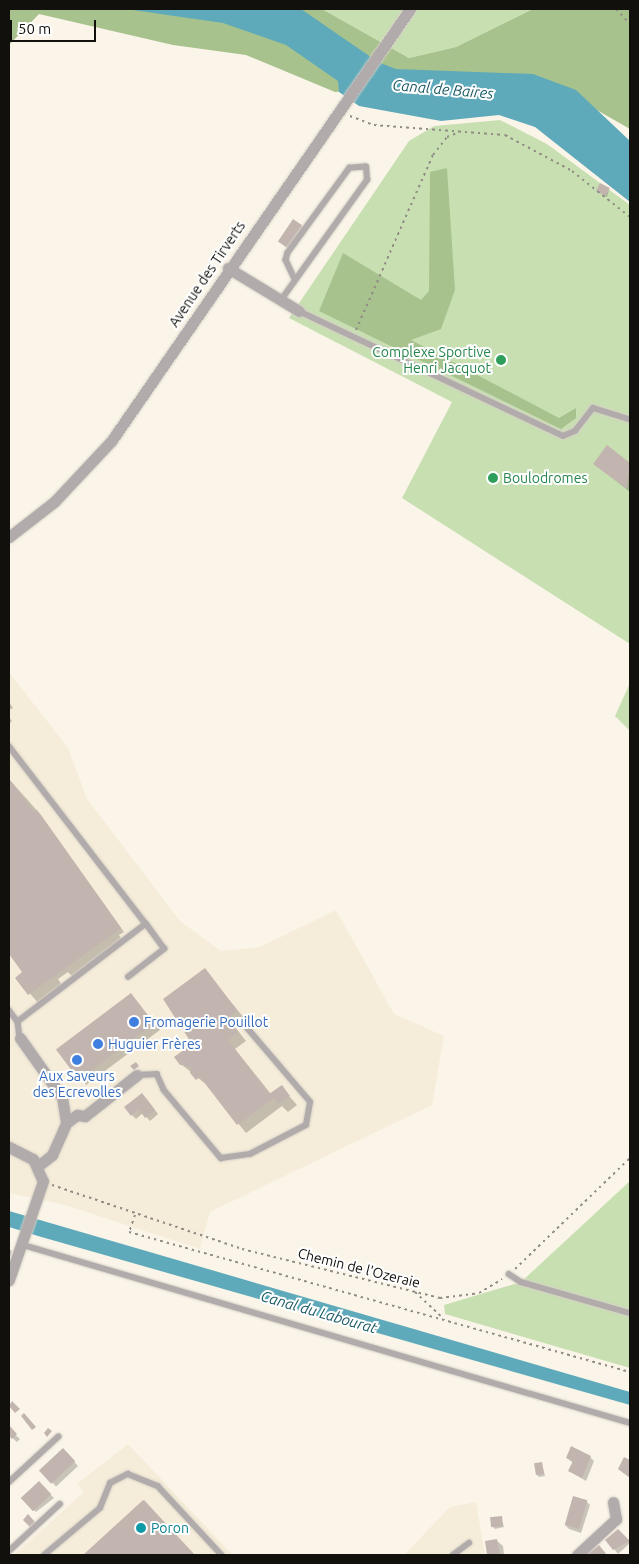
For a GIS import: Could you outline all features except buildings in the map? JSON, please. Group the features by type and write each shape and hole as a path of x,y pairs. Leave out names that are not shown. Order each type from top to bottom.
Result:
{"street":[{"name":"Avenue des Tirverts","path":"9,537 55,501 112,440 228,268 410,9"},
{"path":"228,268 299,311"},
{"path":"20,1038 62,1097 66,1123"},
{"path":"38,1166 52,1155 66,1123 77,1115 85,1116 137,1075"},
{"path":"9,1147 38,1166 43,1181 25,1240 9,1280"},
{"path":"577,1555 616,1519 613,1502"}],"lane":[{"path":"281,300 367,180 366,166 350,168 288,253 286,260 295,280"},
{"path":"299,311 563,436 575,431 593,408 630,419"},
{"path":"9,746 164,950 128,977"},
{"path":"18,1022 146,924"},
{"path":"9,1010 18,1022 20,1038"},
{"path":"137,1075 157,1074 164,1090 221,1158 250,1154 306,1126 310,1102 245,1026"},
{"path":"25,1240 630,1423"},
{"path":"510,1274 522,1282 630,1313"},
{"path":"9,1482 58,1437"},
{"path":"44,1555 100,1508 110,1483 128,1474 158,1486 222,1555"},
{"path":"9,1551 60,1504"},
{"path":"453,1555 469,1543"}],"path":[{"path":"616,9 630,24"},
{"path":"338,112 374,125 505,136 528,144 572,171 630,217"},
{"path":"353,337 433,155 447,137 457,133"},
{"name":"Chemin de l'Ozeraie","path":"43,1181 135,1215 242,1249 440,1298 478,1293 510,1274 630,1158"},
{"path":"135,1215 129,1232 441,1317 630,1372"},
{"path":"413,1291 441,1317"}],"shaded area":[{"path":"9,672 68,748 87,799 180,921 221,951 260,947 336,910 394,1014 444,1036 432,1105 210,1212 200,1249 65,1205 9,1193"},
{"path":"128,1444 233,1555 14,1555 84,1492 77,1484"},
{"path":"476,1502 485,1555 404,1555 450,1507"}],"green space":[{"path":"9,9 322,9 409,58 456,47 533,9 630,9 630,129 546,81 335,92 246,55 173,45 39,14 9,45"},
{"path":"322,9 533,9 456,47 409,58"},
{"name":"Complexe Sportive Henri Jacquot","path":"500,120 547,144 630,205 630,644 402,498 452,402 289,318 409,141 434,126"},
{"path":"447,168 455,290 441,329 411,340 559,418 576,408 576,418 561,429 319,311 343,253 421,300 429,291 430,172"},
{"path":"630,683 630,731 615,716"},
{"path":"630,1181 630,1368 445,1314 444,1305 521,1282"}],"water":[{"name":"Canal de Baires","path":"126,9 301,9 378,62 396,69 533,74 576,90 630,141 630,202 535,127 499,115 441,121 359,106 339,92 338,81 286,45 223,23"},
{"name":"Canal du Labourat","path":"9,1211 630,1392 630,1405 9,1227"}],"place":[{"name":"Complexe Sportive Henri Jacquot","path":"501,360"},
{"name":"Boulodromes","path":"493,478"},
{"name":"Fromagerie Pouillot","path":"134,1022"},
{"name":"Huguier Frères","path":"98,1044"},
{"name":"Aux Saveurs des Ecrevolles","path":"77,1060"},
{"name":"Poron","path":"141,1528"}]}
